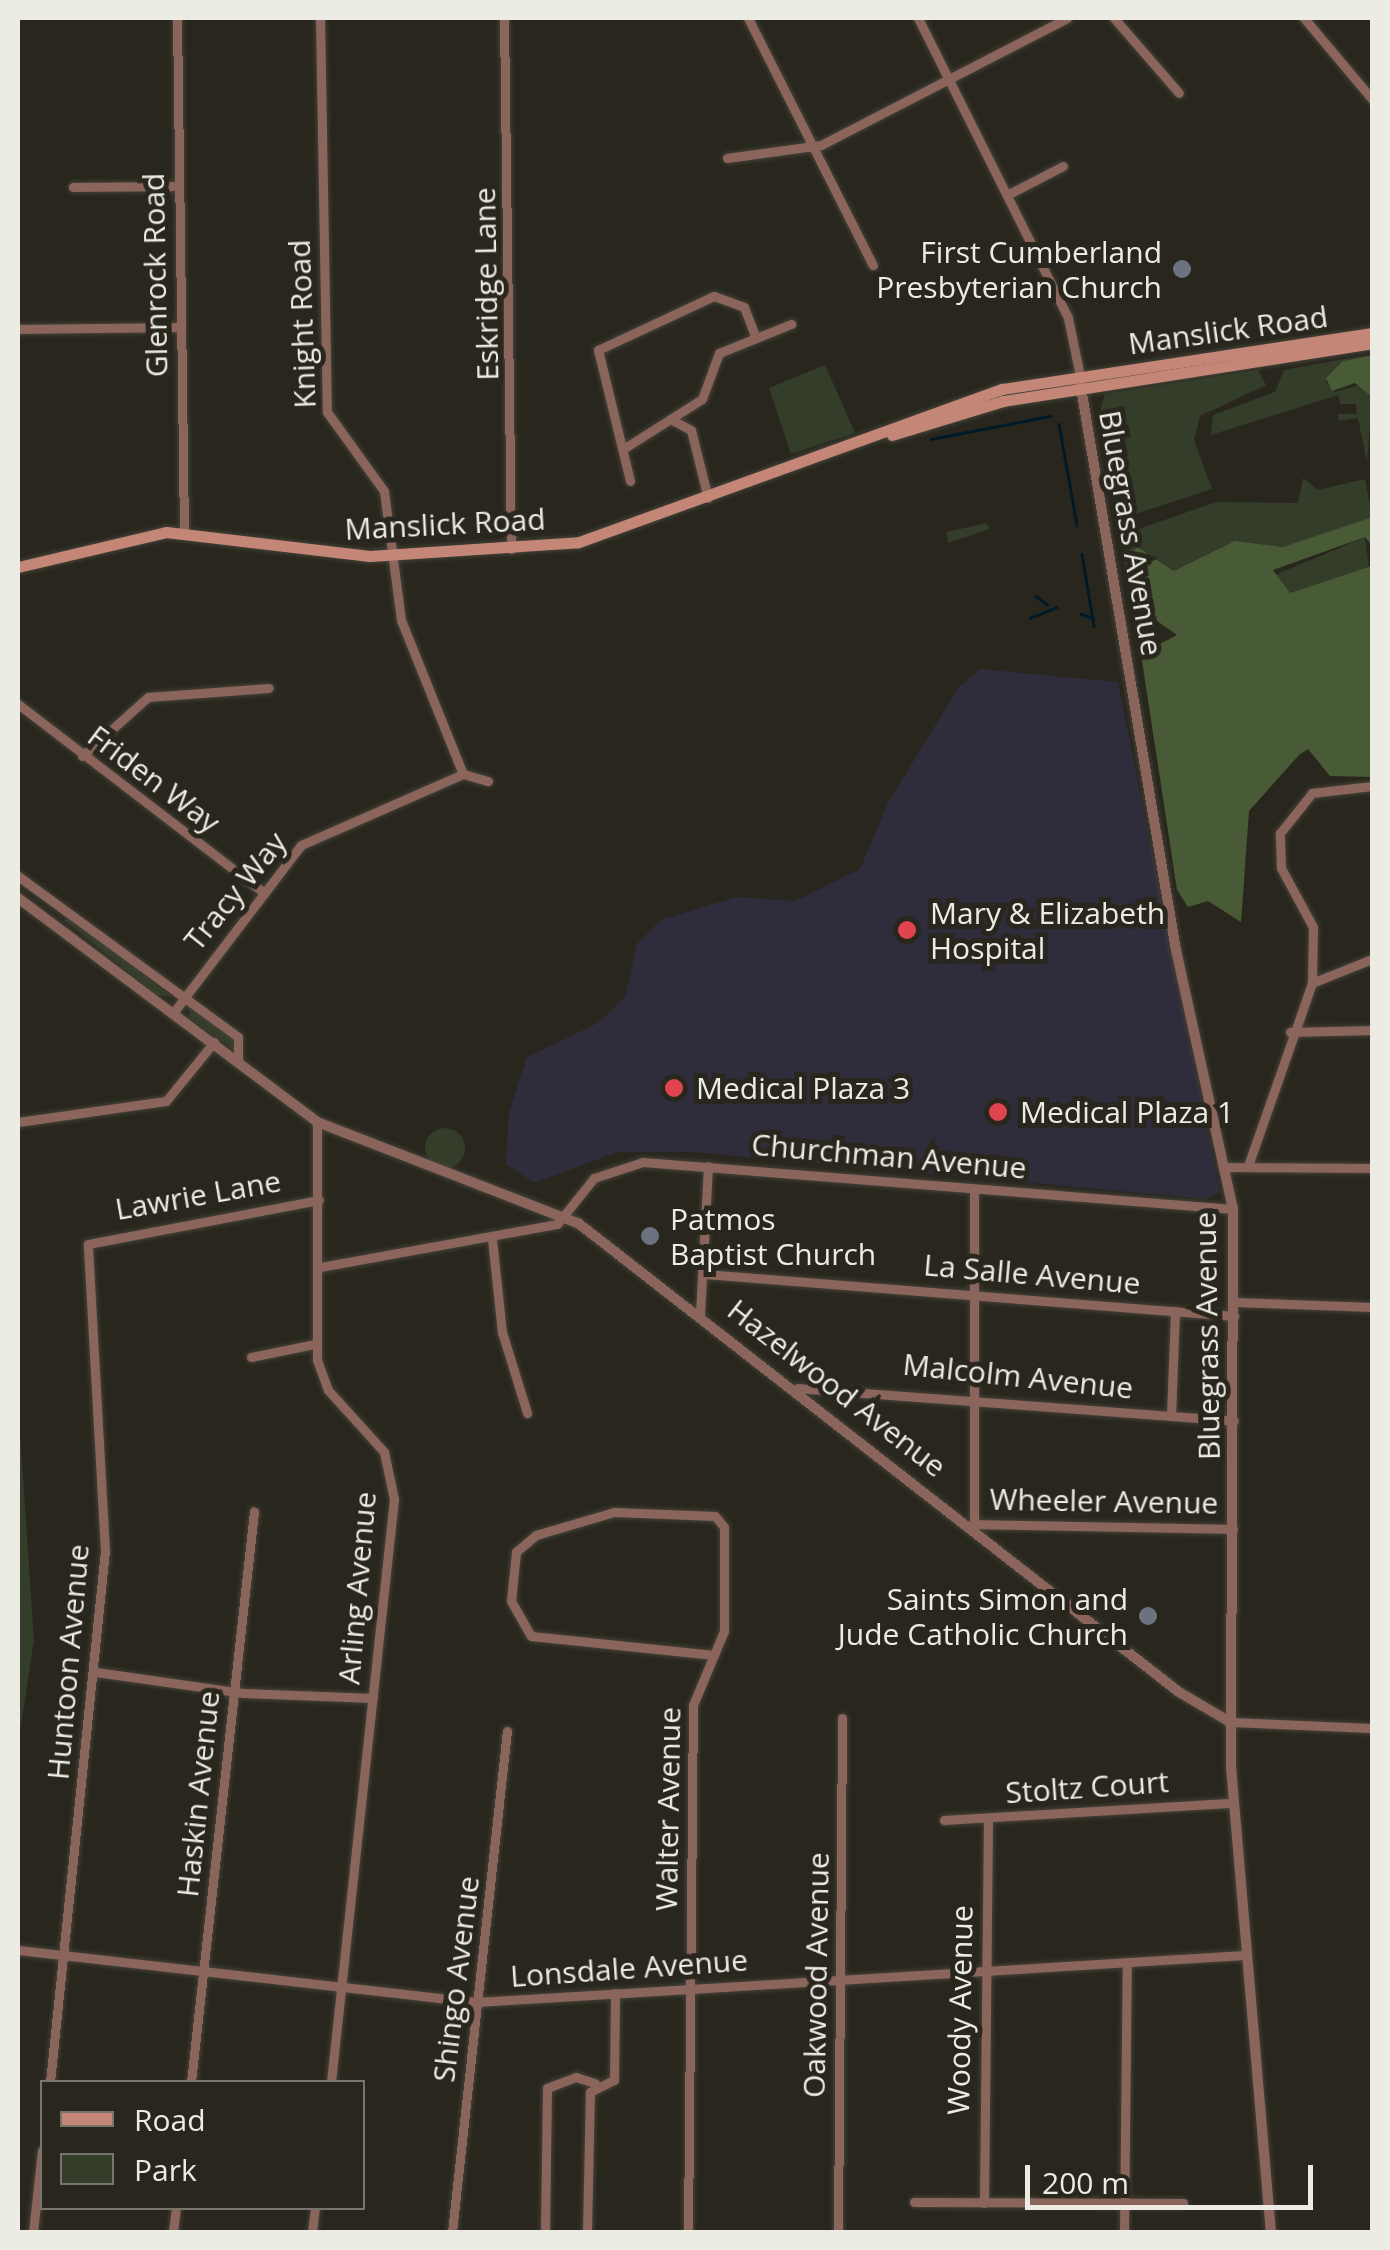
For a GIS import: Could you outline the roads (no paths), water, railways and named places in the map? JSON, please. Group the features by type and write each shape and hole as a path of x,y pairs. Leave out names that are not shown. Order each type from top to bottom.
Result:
{"main road":[{"name":"Manslick Road","path":"18,567 184,532 393,556 511,549 606,537 1002,389 1372,333"},
{"name":"Manslick Road","path":"862,442 1003,401 1372,343"}],"street":[{"name":"Glenrock Road","path":"177,18 184,532"},
{"name":"Knight Road","path":"320,18 327,412 384,491 401,620 462,774"},
{"name":"Eskridge Lane","path":"504,18 511,549"},
{"path":"748,18 872,264"},
{"path":"918,18 1068,318 1080,376"},
{"path":"727,158 813,147 1067,18"},
{"path":"1114,18 1179,94"},
{"path":"1304,18 1372,99"},
{"path":"1007,195 1064,166"},
{"path":"73,186 179,186"},
{"path":"630,480 598,350 714,296 744,307 756,338"},
{"path":"624,449 674,421 702,399 718,353 791,324"},
{"path":"18,329 181,326"},
{"name":"Bluegrass Avenue","path":"1080,376 1176,950 1233,1209 1236,1302 1230,1722 1233,1803 1271,2232"},
{"path":"674,421 691,430 708,498"},
{"path":"82,756 148,697 269,688"},
{"name":"Friden Way","path":"18,704 262,891"},
{"path":"462,774 488,781"},
{"name":"Tracy Way","path":"173,1013 262,891 312,838 462,774"},
{"path":"1249,1162 1290,1032 1312,983 1314,927 1280,868 1280,833 1312,793 1372,786"},
{"path":"18,876 240,1040 238,1061"},
{"name":"Hazelwood Avenue","path":"18,898 317,1122 563,1215 700,1314 974,1524 1178,1692 1230,1722 1372,1728"},
{"path":"56,926 66,911"},
{"path":"1312,983 1372,959"},
{"path":"1290,1032 1372,1030"},
{"path":"18,1122 166,1101 214,1042"},
{"name":"Arling Avenue","path":"317,1122 320,1267 314,1344 328,1390 378,1442 392,1473 373,1698 331,2080"},
{"path":"1225,1167 1249,1162 1372,1168"},
{"name":"Churchman Avenue","path":"563,1215 614,1166 708,1166 1233,1209"},
{"path":"700,1314 706,1274 708,1166"},
{"path":"974,1189 974,1524"},
{"name":"Lawrie Lane","path":"88,1244 319,1200"},
{"path":"320,1267 492,1239 557,1224 563,1215"},
{"path":"492,1239 502,1332 527,1413"},
{"name":"Huntoon Avenue","path":"50,2080 96,1672 106,1540 88,1244"},
{"name":"La Salle Avenue","path":"706,1274 1234,1316"},
{"path":"1236,1302 1372,1307"},
{"path":"1171,1416 1175,1311"},
{"path":"251,1357 314,1344"},
{"name":"Malcolm Avenue","path":"798,1388 1234,1421"},
{"name":"Haskin Avenue","path":"191,2080 254,1511"},
{"name":"Walter Avenue","path":"688,2232 693,1704 714,1654 725,1624 724,1527 715,1516 614,1512 574,1521 519,1547 511,1590 518,1622 539,1640 714,1654"},
{"name":"Wheeler Avenue","path":"974,1524 1233,1529"},
{"path":"96,1672 235,1692 373,1698"},
{"name":"Oakwood Avenue","path":"838,2232 842,1718"},
{"name":"Shingo Avenue","path":"452,2232 508,1731"},
{"name":"Stoltz Court","path":"944,1820 1233,1803"},
{"name":"Woody Avenue","path":"984,2202 988,1818"},
{"name":"Lonsdale Avenue","path":"18,1950 477,2002 1245,1955"},
{"path":"1124,2232 1128,1962"},
{"path":"545,2232 547,2088 576,2077 595,2083 614,2080 615,1993"},
{"path":"588,2232 595,2083"},
{"path":"33,2232 40,2168"},
{"path":"914,2202 1183,2204"}],"waterway":[{"path":"931,439 1051,416"},
{"path":"1059,424 1077,525"},
{"path":"1082,554 1094,626"},
{"path":"1036,596 1047,604"},
{"path":"1030,618 1057,607"},
{"path":"1081,614 1093,618"}],"place":[{"name":"First Cumberland Presbyterian Church","path":"1182,269"},
{"name":"Mary & Elizabeth Hospital","path":"907,930"},
{"name":"Medical Plaza 3","path":"674,1088"},
{"name":"Medical Plaza 1","path":"998,1112"},
{"name":"Patmos Baptist Church","path":"650,1236"},
{"name":"Saints Simon and Jude Catholic Church","path":"1148,1616"}]}
